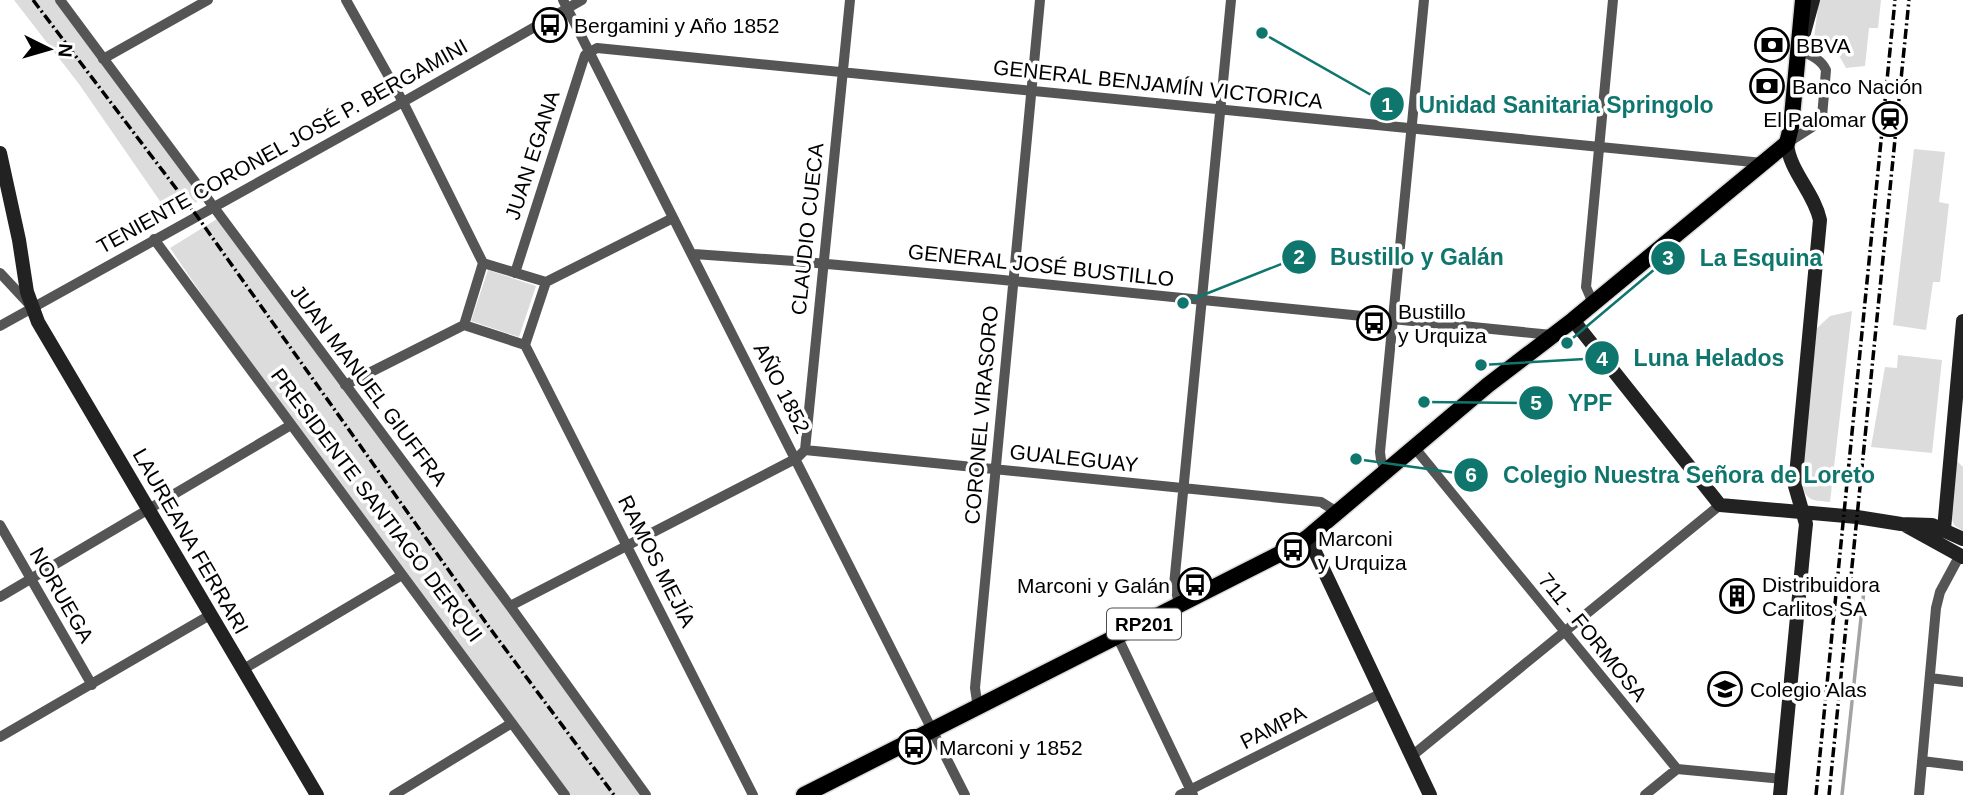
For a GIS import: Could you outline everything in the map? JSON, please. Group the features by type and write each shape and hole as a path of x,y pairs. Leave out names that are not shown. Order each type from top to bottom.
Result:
{"main road":[{"path":"1787,143 1805,0"},
{"name":"RP201","path":"804,795 1294,547 1787,143"}],"street":[{"name":"JUAN MANUEL GIUFFRA","path":"60,0 510,606 646,795"},
{"path":"103,59 208,0"},
{"path":"346,0 403,102 483,263 464,325"},
{"name":"TENIENTE CORONEL JOSÉ P. BERGAMINI","path":"0,326 403,102 566,4 582,0"},
{"name":"CLAUDIO CUECA","path":"805,450 850,0"},
{"name":"CORONEL VIRASORO","path":"978,708 975,688 1040,0"},
{"path":"1180,606 1174,585 1231,0"},
{"path":"1386,472 1380,452 1424,0"},
{"path":"1593,303 1586,287 1613,0"},
{"path":"1797,0 1798,51"},
{"path":"1798,51 1813,0"},
{"name":"AÑO 1852","path":"566,4 965,795"},
{"name":"GENERAL BENJAMÍN VICTORICA","path":"591,50 603,48 1763,163"},
{"name":"JUAN EGANA","path":"515,273 583,61 591,50"},
{"path":"1780,795 1805,533 1795,486 1820,220 1817,204 1790,159 1787,143 1820,122 1826,70 1812,56 1798,51"},
{"path":"0,153 32,307"},
{"path":"483,263 546,282 673,218"},
{"name":"PRESIDENTE SANTIAGO DERQUI","path":"154,239 565,795"},
{"name":"GENERAL JOSÉ BUSTILLO","path":"694,254 1013,281 1552,335"},
{"path":"0,273 32,307"},
{"path":"345,385 464,325 525,345 546,282"},
{"name":"LAUREANA FERRARI","path":"32,307 38,322 317,795"},
{"path":"1573,320 1720,505"},
{"path":"1962,556 1944,528 1963,321"},
{"name":"RAMOS MEJÍA","path":"525,345 753,795"},
{"path":"0,597 292,425"},
{"path":"785,436 797,438 806,431"},
{"name":"711 - FORMOSA","path":"1414,447 1677,769"},
{"path":"510,606 797,458 805,450"},
{"name":"GUALEGUAY","path":"805,450 1321,502 1337,512"},
{"path":"1412,755 1720,505 1802,511 1904,524 1932,524 1963,539"},
{"path":"1904,524 1962,556"},
{"name":"NORUEGA","path":"0,525 92,685"},
{"path":"1308,537 1430,795"},
{"path":"1919,795 1937,600 1962,556"},
{"path":"242,670 402,575"},
{"path":"0,737 210,615"},
{"path":"1118,638 1192,792"},
{"path":"1930,678 1963,682"},
{"name":"PAMPA","path":"1180,795 1192,792 1382,693"},
{"path":"394,795 512,723"},
{"path":"1922,761 1963,766"},
{"path":"1645,795 1677,769 1782,779"}],"shaded area":[{"path":"14,0 60,0 203,198 171,217 79,84"},
{"path":"1819,0 1881,0 1878,28 1869,28 1865,66 1846,68 1828,44 1819,39 1813,45"},
{"path":"1914,149 1945,152 1939,202 1949,204 1940,282 1933,282 1926,330 1893,325"},
{"path":"217,219 646,795 565,795 291,425 170,248"},
{"path":"488,270 536,286 519,337 471,321"},
{"path":"1852,311 1830,502 1818,501 1804,492 1801,479 1816,329 1830,316"},
{"path":"1898,355 1942,360 1932,453 1871,447 1885,367 1897,368"},
{"path":"1957,461 1963,467 1963,531 1954,525 1951,517"}],"waterway":[{"path":"1842,795 1864,590"}],"railway":[{"path":"33,0 197,216 489,627 614,795"},
{"path":"1816,795 1895,0"},
{"path":"1829,795 1909,0"}],"place":[{"name":"Bergamini y Año 1852","path":"550,25"},
{"name":"Unidad Sanitaria Springolo","path":"1262,33"},
{"name":"BBVA","path":"1772,45"},
{"name":"Banco Nación","path":"1767,86"},
{"name":"El Palomar","path":"1890,119"},
{"name":"Bustillo y Galán","path":"1183,303"},
{"name":"Bustillo y Urquiza","path":"1374,323"},
{"name":"La Esquina","path":"1567,343"},
{"name":"Luna Helados","path":"1481,365"},
{"name":"YPF","path":"1424,402"},
{"name":"Colegio Nuestra Señora de Loreto","path":"1356,459"},
{"name":"Marconi y Urquiza","path":"1293,550"},
{"name":"Marconi y Galán","path":"1195,585"},
{"name":"Distribuidora Carlitos SA","path":"1737,596"},
{"name":"Colegio Alas","path":"1725,689"},
{"name":"Marconi y 1852","path":"914,747"}]}
